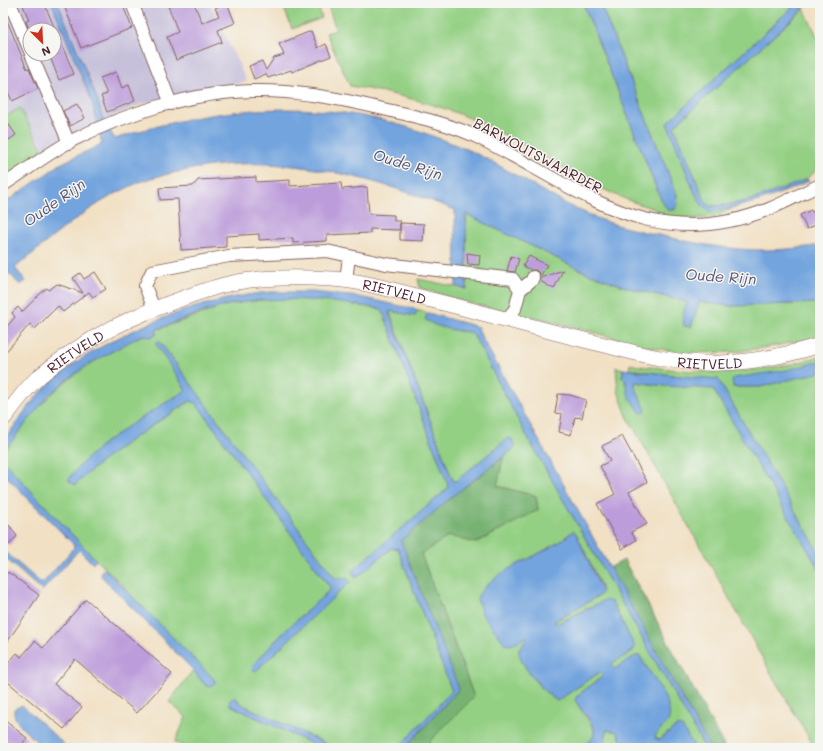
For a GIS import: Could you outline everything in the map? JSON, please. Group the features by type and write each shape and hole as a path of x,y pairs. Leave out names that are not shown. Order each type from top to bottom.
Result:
{"main road":[{"name":"RIETVELD","path":"3,419 38,377 77,348 113,328 154,309 199,292 230,283 265,279 300,278 346,281 507,319 622,350 664,358 707,363 758,360 820,345"}],"street":[{"path":"10,3 22,32"},
{"path":"132,3 171,104"},
{"path":"34,62 69,143"},
{"name":"BARWOUTSWAARDER","path":"3,185 69,143 111,124 171,104 212,95 254,91 307,94 355,102 426,119 478,137 595,202 625,215 659,222 698,224 716,223 768,210 820,185"},
{"path":"154,309 145,286 152,271 229,256 327,252 386,264 513,278 520,290"},
{"path":"346,281 349,256"},
{"path":"507,319 515,309 520,290 533,277"}],"shaded area":[{"path":"3,3 210,3 247,82 176,94 139,105 74,133 43,151 20,108 5,117 3,115"}],"green space":[{"path":"282,3 317,3 322,18 292,29"},
{"path":"327,3 583,3 659,195 668,210 675,210 677,195 600,3 797,3 667,123 694,191 711,212 733,208 716,217 691,219 654,216 657,212 655,209 613,194 574,174 515,140 461,115 406,97 350,86 326,33 336,30"},
{"path":"804,9 820,42 820,167 806,179 772,194 733,204 710,206 705,201 674,126"},
{"path":"20,108 43,151 3,178 3,115 5,117"},
{"path":"466,214 585,272 629,288 687,302 683,315 691,327 699,302 731,306 820,303 820,337 775,346 733,352 685,353 644,346 555,322 469,303 420,288 418,279 467,289"},
{"path":"290,298 336,302 382,309 448,485 446,490 352,571 356,578 392,548 398,549 452,691 398,748 335,748 243,705 236,698 238,709 321,748 187,748 175,742 186,717 169,702 193,670 204,684 210,687 121,583 96,560 3,461 3,453 38,408 64,384 93,362 133,338 143,335 156,335 156,330 227,305 251,301","holes":["159,341 335,578 341,579 331,589 196,403 191,401 116,450 75,485 105,442 186,390 156,343","328,592 252,666 286,630"]},
{"path":"389,310 415,316 416,310 428,313 427,315 459,331 470,332 474,336 525,433 705,748 695,748 692,742 677,726 659,740 655,738 655,735 668,722 648,671 640,656 635,656 615,669 610,664 633,651 635,647 612,603 589,607 557,624 554,622 600,595 601,586 576,533 573,531 559,542 511,569 511,645 526,637 528,639 519,649 523,663 539,686 557,701 600,672 603,676 577,696 579,707 594,730 592,738 579,748 423,748 474,697 421,554 449,536 476,543 538,510 536,496 497,486 503,458 512,450 512,439 508,438 456,481 453,481"},
{"path":"820,356 820,361 788,370 734,378 733,387 760,387 820,372 820,554 718,379 680,376 629,369 630,364 680,370 721,372 741,371 782,366"},
{"path":"616,367 623,369 622,378 625,378 625,384 635,387 635,382 666,386 713,388 820,571 820,748 815,748 772,675 627,416 618,391"},
{"path":"503,458 497,486 536,496 538,510 476,543 449,536 421,554 474,697 423,748 405,748 459,689 400,541 454,495"},
{"path":"624,560 725,748 710,748 609,568"},
{"path":"607,730 617,732 625,748 597,748 607,742 605,739"}],"water":[{"name":"Oude Rijn","path":"52,3 58,3 98,101 103,120 115,139 154,127 193,118 233,112 272,109 312,110 352,114 391,123 430,135 472,152 578,210 601,220 618,225 683,241 741,249 779,250 820,245 820,303 731,306 699,302 691,327 684,326 683,315 687,302 629,288 585,272 466,214 467,289 456,287 455,210 422,197 354,177 284,165 249,164 213,166 178,172 142,181 115,194 85,213 15,268 26,281 20,285 9,273 3,279 3,204 62,163 102,144 92,102 62,28 62,22 60,22"},
{"path":"583,3 600,3 677,195 678,205 674,210 667,210 659,195"},
{"path":"797,3 810,3 674,126 705,201 710,206 747,201 807,179 809,181 761,200 737,207 711,212 703,207 694,191 667,123"},
{"path":"270,292 313,292 359,297 415,309 417,312 415,316 390,311 389,313 453,481 456,481 508,438 512,439 515,446 512,450 454,495 401,541 459,689 405,748 398,748 452,691 398,549 392,548 356,578 352,571 446,490 448,485 382,309 344,303 286,299 228,305 200,313 156,330 156,335 150,337 142,335 86,366 48,396 8,446 4,441 24,412 41,392 68,368 93,351 121,336 182,311 213,302"},
{"path":"428,313 478,327 481,336 710,748 705,748 525,433 474,336 470,332 453,330 434,325 425,319"},
{"path":"159,341 335,578 341,579 346,577 350,582 256,671 253,670 252,666 286,630 331,589 196,403 190,401 145,430 102,461 75,485 68,480 93,453 107,441 186,390 155,343"},
{"path":"820,361 820,372 817,373 760,387 733,387 732,379 734,378 787,370"},
{"path":"623,369 718,379 820,554 820,571 713,389 666,386 635,382 635,387 646,410 644,413 640,412 629,397 625,379 622,378"},
{"path":"3,461 96,560 93,564 79,550 42,591 3,556 3,550 42,584 74,548 73,544 3,473"},
{"path":"573,531 576,533 602,591 600,595 554,622 557,624 605,600 612,602 635,647 633,651 611,664 615,669 635,656 640,656 664,696 670,712 668,722 657,733 655,738 659,740 677,726 682,727 695,748 625,748 617,732 607,730 605,739 607,742 597,748 579,748 593,737 594,731 593,726 575,700 577,696 603,676 600,672 557,701 533,678 523,662 519,649 527,639 526,637 511,645 505,644 482,614 477,598 485,587 495,578 550,548"},
{"path":"105,569 216,682 210,687 204,684 193,670 101,576 101,571"},
{"path":"234,697 243,705 335,748 321,748 230,705 229,701"},
{"path":"22,705 68,748 44,748 30,735 16,720 14,715 14,709"}],"building":[{"path":"22,3 44,3 52,22 26,22 29,20"},
{"path":"63,3 122,3 132,28 81,48"},
{"path":"167,3 194,3 202,23 219,16 215,8 227,3 235,23 218,30 222,42 176,60 167,37 178,32"},
{"path":"3,11 22,57 22,62 24,62 27,69 29,68 38,89 12,101 3,80"},
{"path":"311,31 318,48 326,44 331,56 292,72 291,70 268,78 266,74 254,79 249,66 262,61 266,70 274,58 284,55 279,44"},
{"path":"62,46 74,74 59,80 52,62 62,62"},
{"path":"116,72 122,88 129,85 135,101 107,112 101,96 107,94 100,78"},
{"path":"77,104 85,118 70,126 63,111"},
{"path":"3,116 16,135 3,144"},
{"path":"256,177 256,182 290,180 290,186 341,183 342,189 367,187 369,214 394,215 394,221 400,221 400,230 370,229 370,233 327,235 327,241 293,243 293,238 259,240 259,234 226,236 226,247 181,250 178,199 160,200 159,188 193,186 198,180"},
{"path":"820,209 820,223 807,229 800,215 811,210 812,212"},
{"path":"400,223 424,224 423,241 400,240"},
{"path":"467,253 480,255 479,265 468,264"},
{"path":"511,256 519,259 515,272 507,271"},
{"path":"529,256 547,265 541,275 536,270 531,270 523,266"},
{"path":"563,270 554,289 540,281 540,278"},
{"path":"95,272 106,289 93,297 89,292 63,312 58,306 35,329 30,324 3,355 3,331 15,317 12,313 18,307 22,312 47,288 49,290 57,284 83,293 73,278 80,273 84,279"},
{"path":"558,394 570,395 586,400 582,418 575,417 571,435 559,432 562,414 555,413"},
{"path":"622,436 647,482 629,492 647,524 631,532 636,540 622,549 597,504 615,494 600,466 610,461 602,446"},
{"path":"9,525 17,536 9,545 3,540 3,526"},
{"path":"8,572 39,595 3,648 3,579"},
{"path":"86,599 172,674 137,713 75,659 54,684 82,707 64,729 3,678 3,669 17,653 21,657 35,641 43,648"},
{"path":"3,719 27,738 19,748 3,748"}]}
